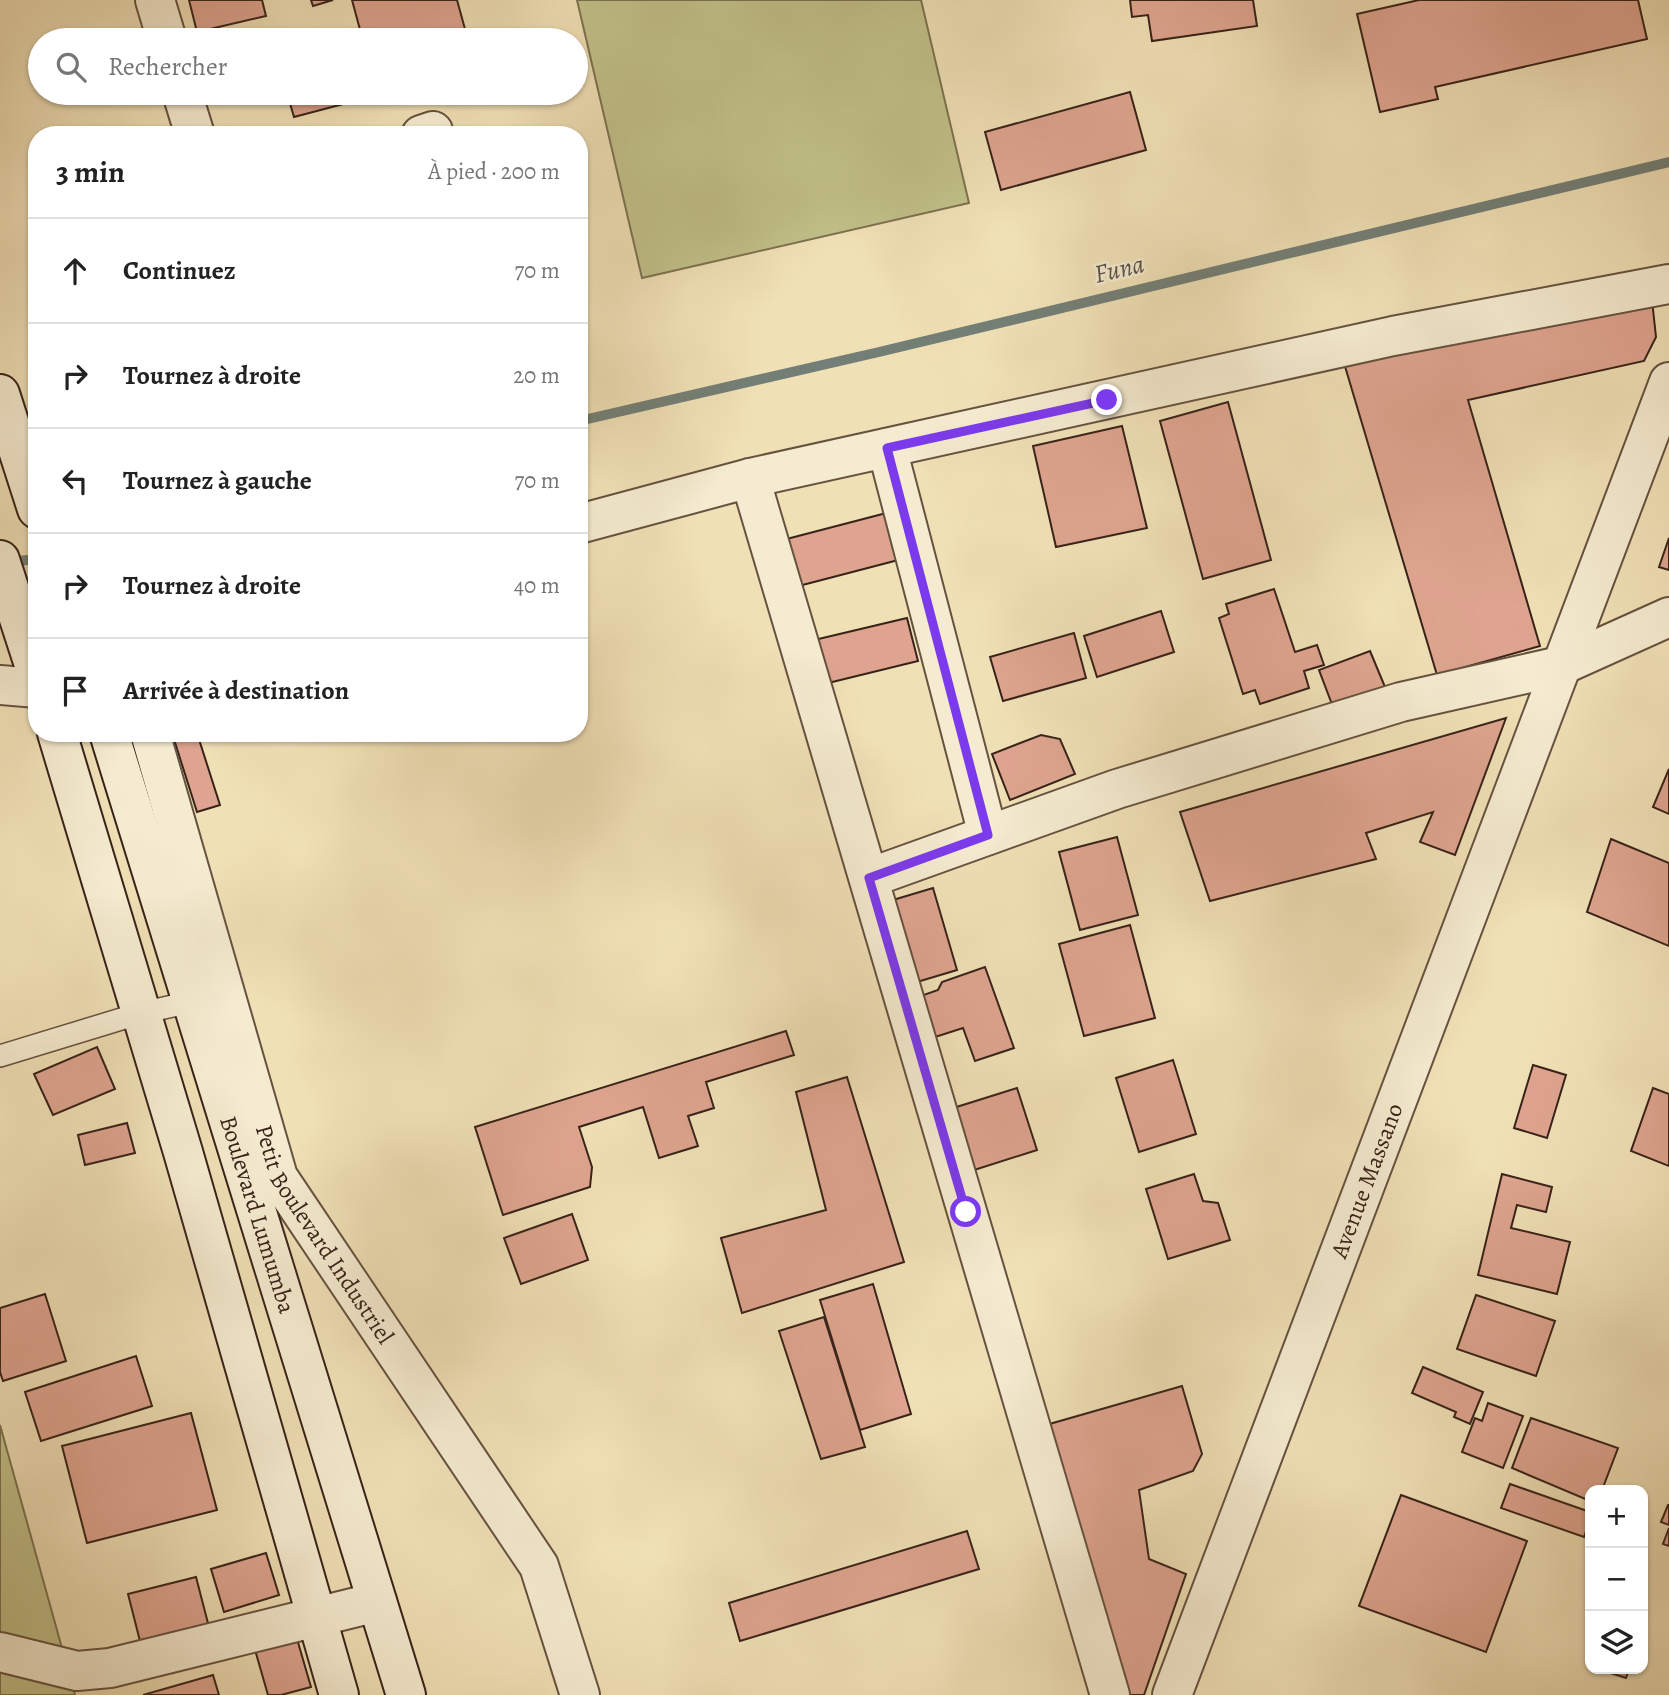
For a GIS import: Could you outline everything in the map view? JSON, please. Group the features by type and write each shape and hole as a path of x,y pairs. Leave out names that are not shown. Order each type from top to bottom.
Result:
{"street":[{"path":"155,0 163,28"},
{"path":"186,105 192,126"},
{"path":"588,522 750,478 1393,336 1669,284"},
{"name":"Avenue Massano","path":"1172,1695 1669,382"},
{"path":"0,394 28,481"},
{"path":"887,448 988,835"},
{"path":"750,478 1110,1695"},
{"path":"0,561 28,648"},
{"path":"869,878 1118,789 1401,702 1560,666 1669,617"},
{"path":"0,685 28,687"},
{"path":"60,742 191,1179 339,1695"},
{"name":"Boulevard Lumumba","path":"112,742 406,1695"},
{"name":"Petit Boulevard Industriel","path":"153,742 278,1177 539,1566 580,1695"},
{"path":"0,1651 77,1671 110,1668 377,1602"}],"lane":[{"path":"0,1056 141,1013 191,1002"}],"shaded area":[{"path":"577,0 921,0 969,203 642,278 588,47 588,28 584,28"},
{"path":"0,1425 75,1695 0,1695"}],"building":[{"path":"189,0 262,0 266,16 214,28 196,28"},
{"path":"311,0 333,0 313,6"},
{"path":"352,0 457,0 465,28 360,28"},
{"path":"1130,0 1253,0 1257,26 1152,41 1148,15 1132,17"},
{"path":"1419,0 1638,0 1647,39 1435,87 1438,99 1380,112 1357,14"},
{"path":"1130,92 1146,150 1001,190 985,132"},
{"path":"290,105 340,105 294,117"},
{"path":"1652,300 1656,337 1644,361 1468,400 1540,646 1437,675 1344,363"},
{"path":"1228,402 1271,560 1203,579 1160,421"},
{"path":"1122,426 1147,528 1056,547 1033,446"},
{"path":"894,511 906,558 791,588 779,541"},
{"path":"1669,538 1669,570 1659,567"},
{"path":"1274,589 1295,652 1317,645 1324,665 1304,671 1309,688 1260,704 1255,690 1243,694 1219,618 1229,614 1226,604"},
{"path":"1161,611 1174,652 1097,677 1084,636"},
{"path":"907,618 918,661 820,685 810,641"},
{"path":"1074,633 1086,678 1003,701 990,657"},
{"path":"1370,651 1385,687 1333,707 1319,670"},
{"path":"1506,718 1455,855 1420,842 1433,812 1366,833 1376,859 1210,901 1180,812"},
{"path":"1041,735 1060,739 1075,774 1010,800 992,754"},
{"path":"175,742 200,742 220,805 197,812"},
{"path":"1669,769 1669,814 1653,807"},
{"path":"1117,837 1138,915 1080,930 1059,852"},
{"path":"1611,839 1669,863 1669,946 1587,912"},
{"path":"933,888 957,970 917,982 893,900"},
{"path":"1130,925 1155,1018 1084,1036 1059,944"},
{"path":"985,967 1014,1048 975,1061 963,1028 929,1039 915,998 938,990 942,982"},
{"path":"786,1031 794,1055 706,1082 714,1108 688,1116 698,1146 659,1158 643,1107 579,1127 592,1167 590,1187 503,1215 475,1127"},
{"path":"97,1047 115,1089 53,1115 34,1074"},
{"path":"1173,1060 1196,1134 1139,1152 1116,1078"},
{"path":"1533,1065 1566,1075 1547,1138 1514,1128"},
{"path":"847,1077 904,1262 742,1313 721,1238 826,1210 796,1092"},
{"path":"1017,1088 1037,1150 968,1172 947,1110"},
{"path":"1653,1088 1669,1094 1669,1166 1631,1151"},
{"path":"127,1123 135,1153 85,1165 78,1135"},
{"path":"1194,1174 1203,1201 1218,1203 1230,1240 1168,1259 1146,1189"},
{"path":"1502,1174 1552,1187 1546,1212 1517,1205 1511,1228 1570,1242 1557,1294 1478,1275"},
{"path":"572,1214 588,1260 521,1284 504,1238"},
{"path":"873,1284 911,1414 860,1430 820,1300"},
{"path":"45,1294 66,1361 3,1381 0,1372 0,1308"},
{"path":"1476,1295 1555,1321 1536,1376 1457,1349"},
{"path":"824,1317 865,1447 821,1459 779,1331"},
{"path":"136,1356 152,1406 41,1441 25,1392"},
{"path":"1423,1367 1483,1392 1470,1424 1454,1417 1456,1412 1412,1393"},
{"path":"1182,1386 1202,1454 1193,1471 1139,1490 1149,1559 1186,1574 1144,1695 1126,1695 1046,1425"},
{"path":"1488,1403 1523,1416 1503,1468 1462,1452 1475,1418 1482,1421"},
{"path":"191,1413 217,1510 87,1543 62,1446"},
{"path":"1531,1418 1618,1448 1604,1485 1585,1485 1585,1499 1512,1468"},
{"path":"1510,1484 1585,1510 1585,1534 1584,1537 1501,1508"},
{"path":"1401,1495 1527,1541 1486,1652 1359,1606"},
{"path":"1669,1505 1669,1525 1661,1522"},
{"path":"1669,1528 1669,1546 1663,1544"},
{"path":"967,1531 979,1569 740,1641 729,1603"},
{"path":"266,1553 279,1595 224,1612 211,1569"},
{"path":"196,1577 209,1627 141,1645 128,1594"},
{"path":"295,1632 311,1687 281,1695 268,1695 253,1643"},
{"path":"213,1675 219,1695 143,1695"}],"waterway":[{"name":"Funa","path":"588,419 879,352 1669,162"},
{"name":"Funa","path":"8,562 28,560"}],"route":[{"path":"966,1212 869,878 988,835 887,448 1107,400"}]}
